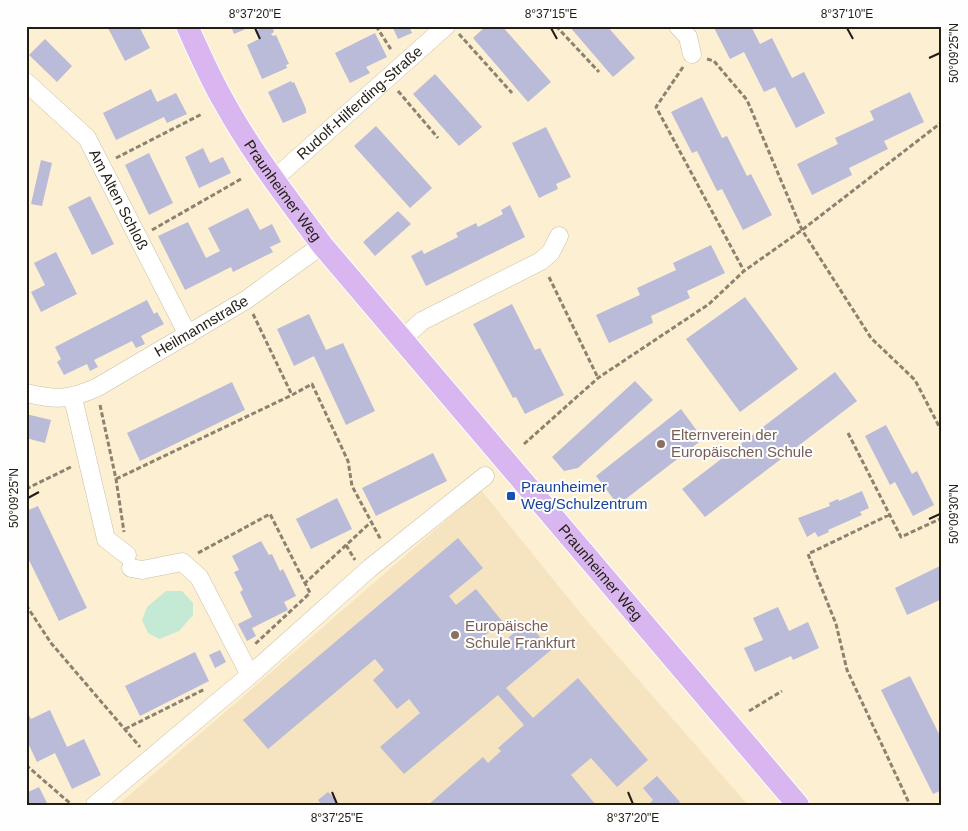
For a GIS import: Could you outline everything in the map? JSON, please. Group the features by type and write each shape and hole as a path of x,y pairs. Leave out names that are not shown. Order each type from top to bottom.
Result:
{"main road":[{"name":"Praunheimer Weg","path":"187,26 224,102 273,180 322,244 798,805"}],"street":[{"path":"678,26 688,37 692,54"},
{"name":"Rudolf-Hilferding-Straße","path":"273,180 403,65 452,30"},
{"name":"Am Alten Schloß","path":"26,82 87,138 188,335"},
{"path":"402,339 422,321 540,260 551,252 559,236"},
{"name":"Heilmannstraße","path":"26,393 51,399 73,398 96,388 246,300 322,244"},
{"path":"73,398 106,539 129,561 142,570 182,562 198,577 250,675"},
{"path":"95,805 250,675 388,553 485,476"}],"path":[{"path":"376,26 383,40 403,65"},
{"path":"556,26 599,72"},
{"path":"452,30 512,93"},
{"path":"744,271 656,107 692,54 714,61 747,100 802,230 871,338 915,380 942,432"},
{"path":"388,79 438,138"},
{"path":"102,166 202,114"},
{"path":"524,444 598,378 709,304 744,271 802,230 942,122"},
{"path":"137,238 241,179"},
{"path":"551,282 598,378"},
{"path":"246,300 292,395"},
{"path":"116,479 312,384 348,461 352,486 388,553"},
{"path":"96,388 116,479 129,561"},
{"path":"848,433 901,537 942,518"},
{"path":"26,489 87,458"},
{"path":"182,562 270,514 310,593 240,659"},
{"path":"889,515 808,554 836,624 847,670 910,805"},
{"path":"304,584 371,522"},
{"path":"26,605 51,643 150,759"},
{"path":"125,730 213,684"},
{"path":"749,711 782,691"},
{"path":"26,765 72,805"}],"shaded area":[{"name":"Europäische Schule Frankfurt","path":"481,490 586,620 748,805 118,805"}],"green space":[{"path":"166,591 182,591 193,603 193,615 179,631 159,639 148,633 142,620 147,607"}],"building":[{"path":"107,26 139,26 150,48 125,61"},
{"path":"231,26 247,26 248,28 234,34"},
{"path":"266,26 272,26 274,32 271,34 273,36 276,35 289,64 286,65 287,68 262,79 247,45 259,39 255,31"},
{"path":"392,26 409,26 412,33 398,39"},
{"path":"486,26 502,26 551,82 528,102 473,38"},
{"path":"569,26 607,26 635,58 613,77"},
{"path":"713,26 751,26 760,44 772,38 792,78 804,72 825,113 796,128 775,87 764,92 744,52 730,59"},
{"path":"375,33 387,57 366,67 370,73 350,83 335,53"},
{"path":"45,39 72,66 57,82 29,55"},
{"path":"435,74 482,127 459,146 413,94"},
{"path":"291,81 292,83 294,82 306,113 283,123 268,92"},
{"path":"151,89 157,102 176,93 187,114 167,123 164,117 116,140 103,113"},
{"path":"910,92 924,122 884,141 888,149 849,168 852,175 812,195 797,164 838,144 835,138 874,120 870,111"},
{"path":"702,97 722,138 727,136 747,176 751,174 772,215 743,230 722,189 717,191 697,151 692,153 671,112"},
{"path":"376,126 432,188 410,208 354,146"},
{"path":"546,127 571,177 556,184 558,189 539,198 512,143"},
{"path":"203,148 210,163 223,157 231,173 199,188 185,157"},
{"path":"149,153 173,203 149,215 125,165"},
{"path":"41,160 52,163 42,206 31,204"},
{"path":"90,196 114,244 92,255 68,207"},
{"path":"510,205 525,237 426,286 411,256 422,250 424,254 458,237 456,233 476,223 478,227 503,214 501,210"},
{"path":"248,208 260,230 272,224 281,242 270,247 273,252 233,272 231,267 185,290 158,236 188,222 206,258 220,251 208,228"},
{"path":"398,211 411,224 375,256 363,242"},
{"path":"711,245 725,273 687,291 690,298 651,316 653,323 609,343 596,315 640,295 637,288 676,270 673,263"},
{"path":"56,252 77,294 41,312 31,292 45,285 34,263"},
{"path":"745,297 798,369 740,412 686,339"},
{"path":"147,300 154,314 157,312 164,324 141,336 145,344 136,348 132,341 94,360 98,367 90,371 87,364 64,375 57,362 61,359 55,347"},
{"path":"512,304 535,350 540,348 564,395 525,414 516,397 513,398 473,324"},
{"path":"309,314 326,350 343,343 375,411 346,425 314,356 294,366 277,329"},
{"path":"835,372 857,401 705,517 682,489"},
{"path":"635,381 653,400 578,468 564,471 552,457"},
{"path":"232,382 245,410 140,461 127,433"},
{"path":"681,409 703,439 618,505 596,476"},
{"path":"26,414 51,420 45,443 26,438"},
{"path":"886,425 912,474 917,471 934,505 913,516 895,482 890,485 865,436"},
{"path":"433,453 447,481 376,516 362,488"},
{"path":"862,491 869,508 860,512 862,515 828,530 829,532 818,537 815,532 807,537 798,518 830,506 829,503 838,499 839,501"},
{"path":"337,498 352,529 311,549 296,519"},
{"path":"38,506 87,608 59,621 26,554 26,511"},
{"path":"458,538 483,568 449,596 456,605 476,589 502,621 483,637 494,650 527,622 551,650 506,688 533,718 578,678 648,760 617,787 591,758 571,775 596,805 428,805 483,757 488,763 501,751 498,748 524,725 498,695 404,774 380,747 420,713 409,699 397,709 373,680 384,670 375,659 268,749 243,720"},
{"path":"261,541 269,555 272,554 280,571 283,569 296,596 284,602 288,610 252,628 256,636 247,641 238,624 252,617 240,592 243,590 234,572 239,570 232,556"},
{"path":"942,565 942,599 907,615 895,588"},
{"path":"778,607 789,631 808,622 819,648 793,660 791,656 755,672 744,648 763,640 753,618"},
{"path":"220,650 226,662 215,668 209,655"},
{"path":"195,652 209,681 140,716 125,686"},
{"path":"910,676 942,740 942,790 933,794 881,690"},
{"path":"26,710 31,719 50,710 67,747 84,739 101,775 72,789 55,753 37,762 26,739"},
{"path":"657,776 680,802 677,805 648,805 653,800 643,788"},
{"path":"39,787 48,805 26,805 26,793"},
{"path":"328,792 337,801 337,805 322,805 318,800"}],"place":[{"name":"Elternverein der Europäischen Schule","path":"661,444"},
{"name":"Praunheimer Weg/Schulzentrum","path":"511,496"},
{"name":"Europäische Schule Frankfurt","path":"455,635"}]}
